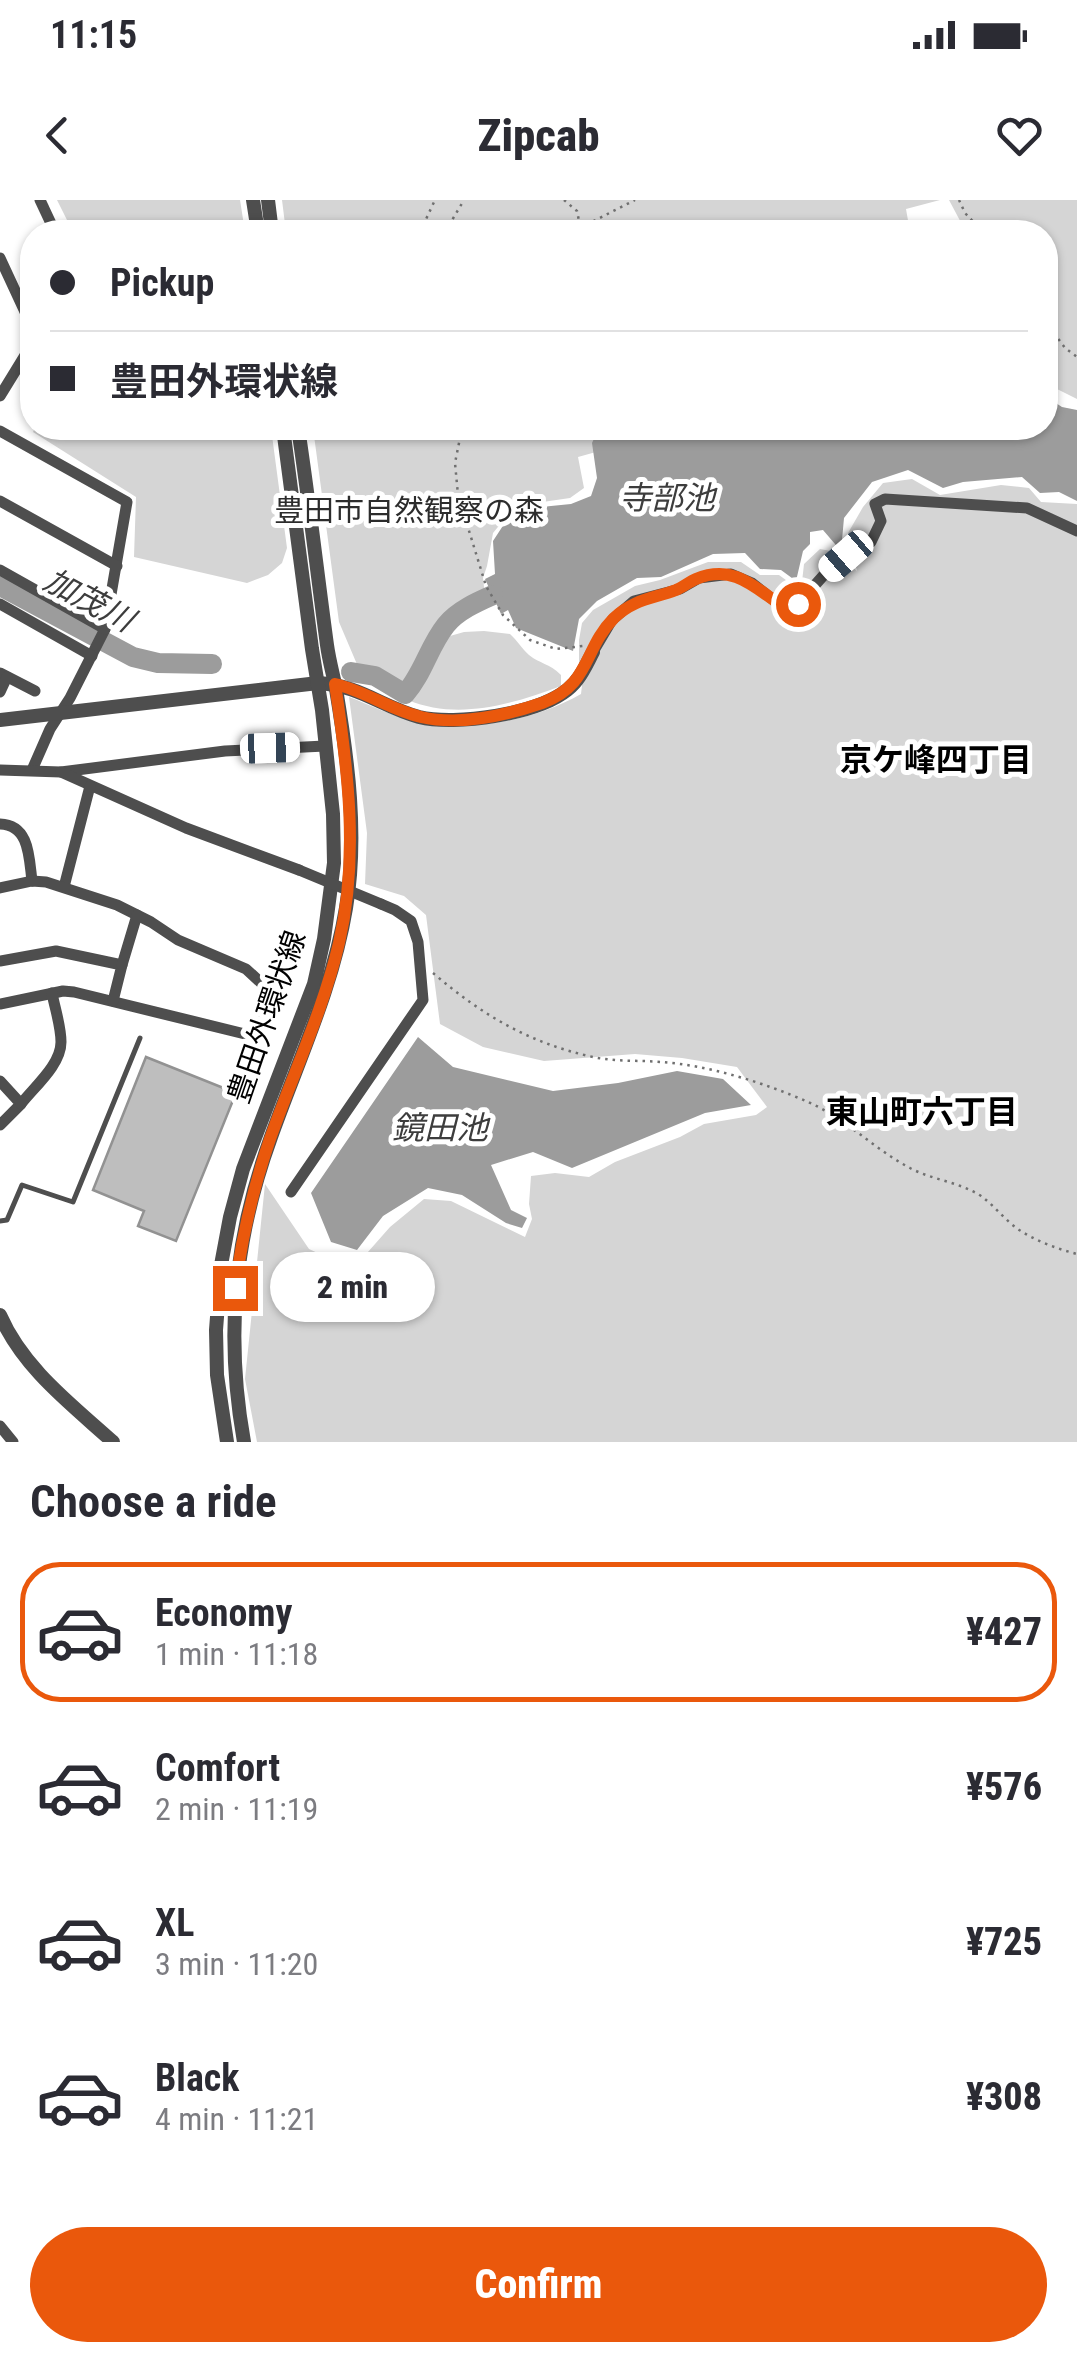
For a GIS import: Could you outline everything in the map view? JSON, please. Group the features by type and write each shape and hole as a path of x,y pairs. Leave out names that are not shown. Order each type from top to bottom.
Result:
{"street":[{"path":"0,258 20,301"},
{"path":"0,396 20,364"},
{"path":"0,432 128,502 105,629 32,770"},
{"name":"豊田外環状線","path":"227,1442 217,1375 221,1265 243,1168 314,984 334,863 333,814 318,684 285,440"},
{"name":"豊田外環状線","path":"244,1442 233,1320 242,1240 270,1138 339,945 350,863 349,798 300,440"},
{"path":"0,720 335,684 354,688 420,717 456,722 517,710 566,691 580,676 612,620 634,602 680,589 699,578 731,574 752,583 785,608 798,604 846,556 871,542 880,521 875,504 886,499 1027,508 1077,531"},
{"path":"0,501 117,566"},
{"path":"0,570 105,629"},
{"path":"0,604 93,656"},
{"path":"0,692 4,676 35,691"},
{"path":"0,770 61,772 225,750 325,746"},
{"path":"61,772 186,828 381,904 410,920 418,942 423,1000 291,1192"},
{"path":"64,887 90,786"},
{"path":"0,824 13,826 25,838 32,881"},
{"path":"0,888 46,882 116,905 178,940 246,969 270,991 252,1032 245,1034 74,992 0,1004"},
{"path":"112,1001 137,915"},
{"path":"0,961 56,951 122,965"},
{"path":"0,1126 56,1060 60,1050 52,993"},
{"path":"0,1081 21,1104"},
{"path":"0,1315 5,1340 113,1442"},
{"path":"0,1426 13,1442"}],"lane":[{"path":"0,1221 7,1220 22,1186 73,1202 140,1038"}],"path":[{"path":"564,200 577,212 578,220"},
{"path":"598,220 635,200"},
{"path":"1058,339 1077,357"},
{"path":"460,440 455,463 458,495 486,586 503,615 530,640 556,649 583,646 592,652"},
{"path":"420,962 486,1014 546,1044 612,1060 664,1062 727,1072 804,1100 912,1170 971,1190 1020,1231 1051,1247 1077,1254"}],"green space":[{"path":"57,200 240,200 243,220 67,220"},
{"path":"282,200 940,200 906,209 908,220 284,220"},
{"path":"949,200 1077,200 1077,399 1058,390 1058,220 960,220"},
{"path":"46,440 273,440 287,548 282,563 268,575 247,583 134,557 136,497"},
{"name":"豊田市自然観察の森","path":"315,440 600,440 596,452 578,457 584,488 570,498 515,506 493,533 483,578 485,596 444,622 403,688 374,672 359,669 339,622"},
{"path":"912,479 940,495 1001,485 1029,488 1041,502 1077,504 1077,1442 257,1442 245,1379 265,1184 309,1249 337,1262 360,1261 390,1227 424,1199 451,1201 525,1237 532,1219 531,1176 555,1173 589,1177 704,1124 756,1115 767,1107 737,1067 635,1054 544,1061 483,1047 440,1024 426,915 404,896 365,884 367,833 349,697 415,721 457,726 500,722 543,711 581,694 579,640 582,623 593,610 635,586 708,562 741,562 760,575 779,575 801,591 804,564 820,549 836,552 857,571 848,533 863,507 883,483"},
{"path":"484,631 510,634 529,655 561,675 561,686 505,704 466,710 408,700 443,638"}],"water":[{"name":"寺部池","path":"1058,404 1077,410 1077,501 1059,492 1040,493 1022,477 963,482 943,488 908,470 872,482 844,518 841,551 823,530 810,532 810,544 803,551 796,581 781,570 760,569 745,553 713,554 661,577 637,578 597,601 579,619 573,651 516,628 508,610 501,614 485,579 495,574 493,541 508,518 591,496 597,478 592,443 1058,440"},
{"name":"鏡田池","path":"418,1037 453,1067 553,1091 677,1071 723,1079 751,1105 705,1113 572,1168 533,1152 491,1165 511,1210 527,1218 522,1228 506,1223 462,1195 428,1188 383,1216 357,1250 331,1242 311,1193"}],"building":[{"path":"146,1057 236,1093 176,1241 138,1226 144,1211 93,1190"}],"waterway":[{"name":"加茂川","path":"0,586 133,657 158,663 212,664"},
{"name":"加茂川","path":"351,672 375,676 405,694 446,625 461,611 493,595"}],"district":[{"name":"京ケ峰四丁目","path":"936,760"},
{"name":"東山町六丁目","path":"922,1112"}],"route":[{"path":"235,1288 253,1194 324,992 339,945 346,904 351,837 335,684 354,688 420,717 456,722 493,716 545,702 566,691 580,676 612,620 634,602 680,589 699,578 731,574 752,583 785,608 798,604"}]}
